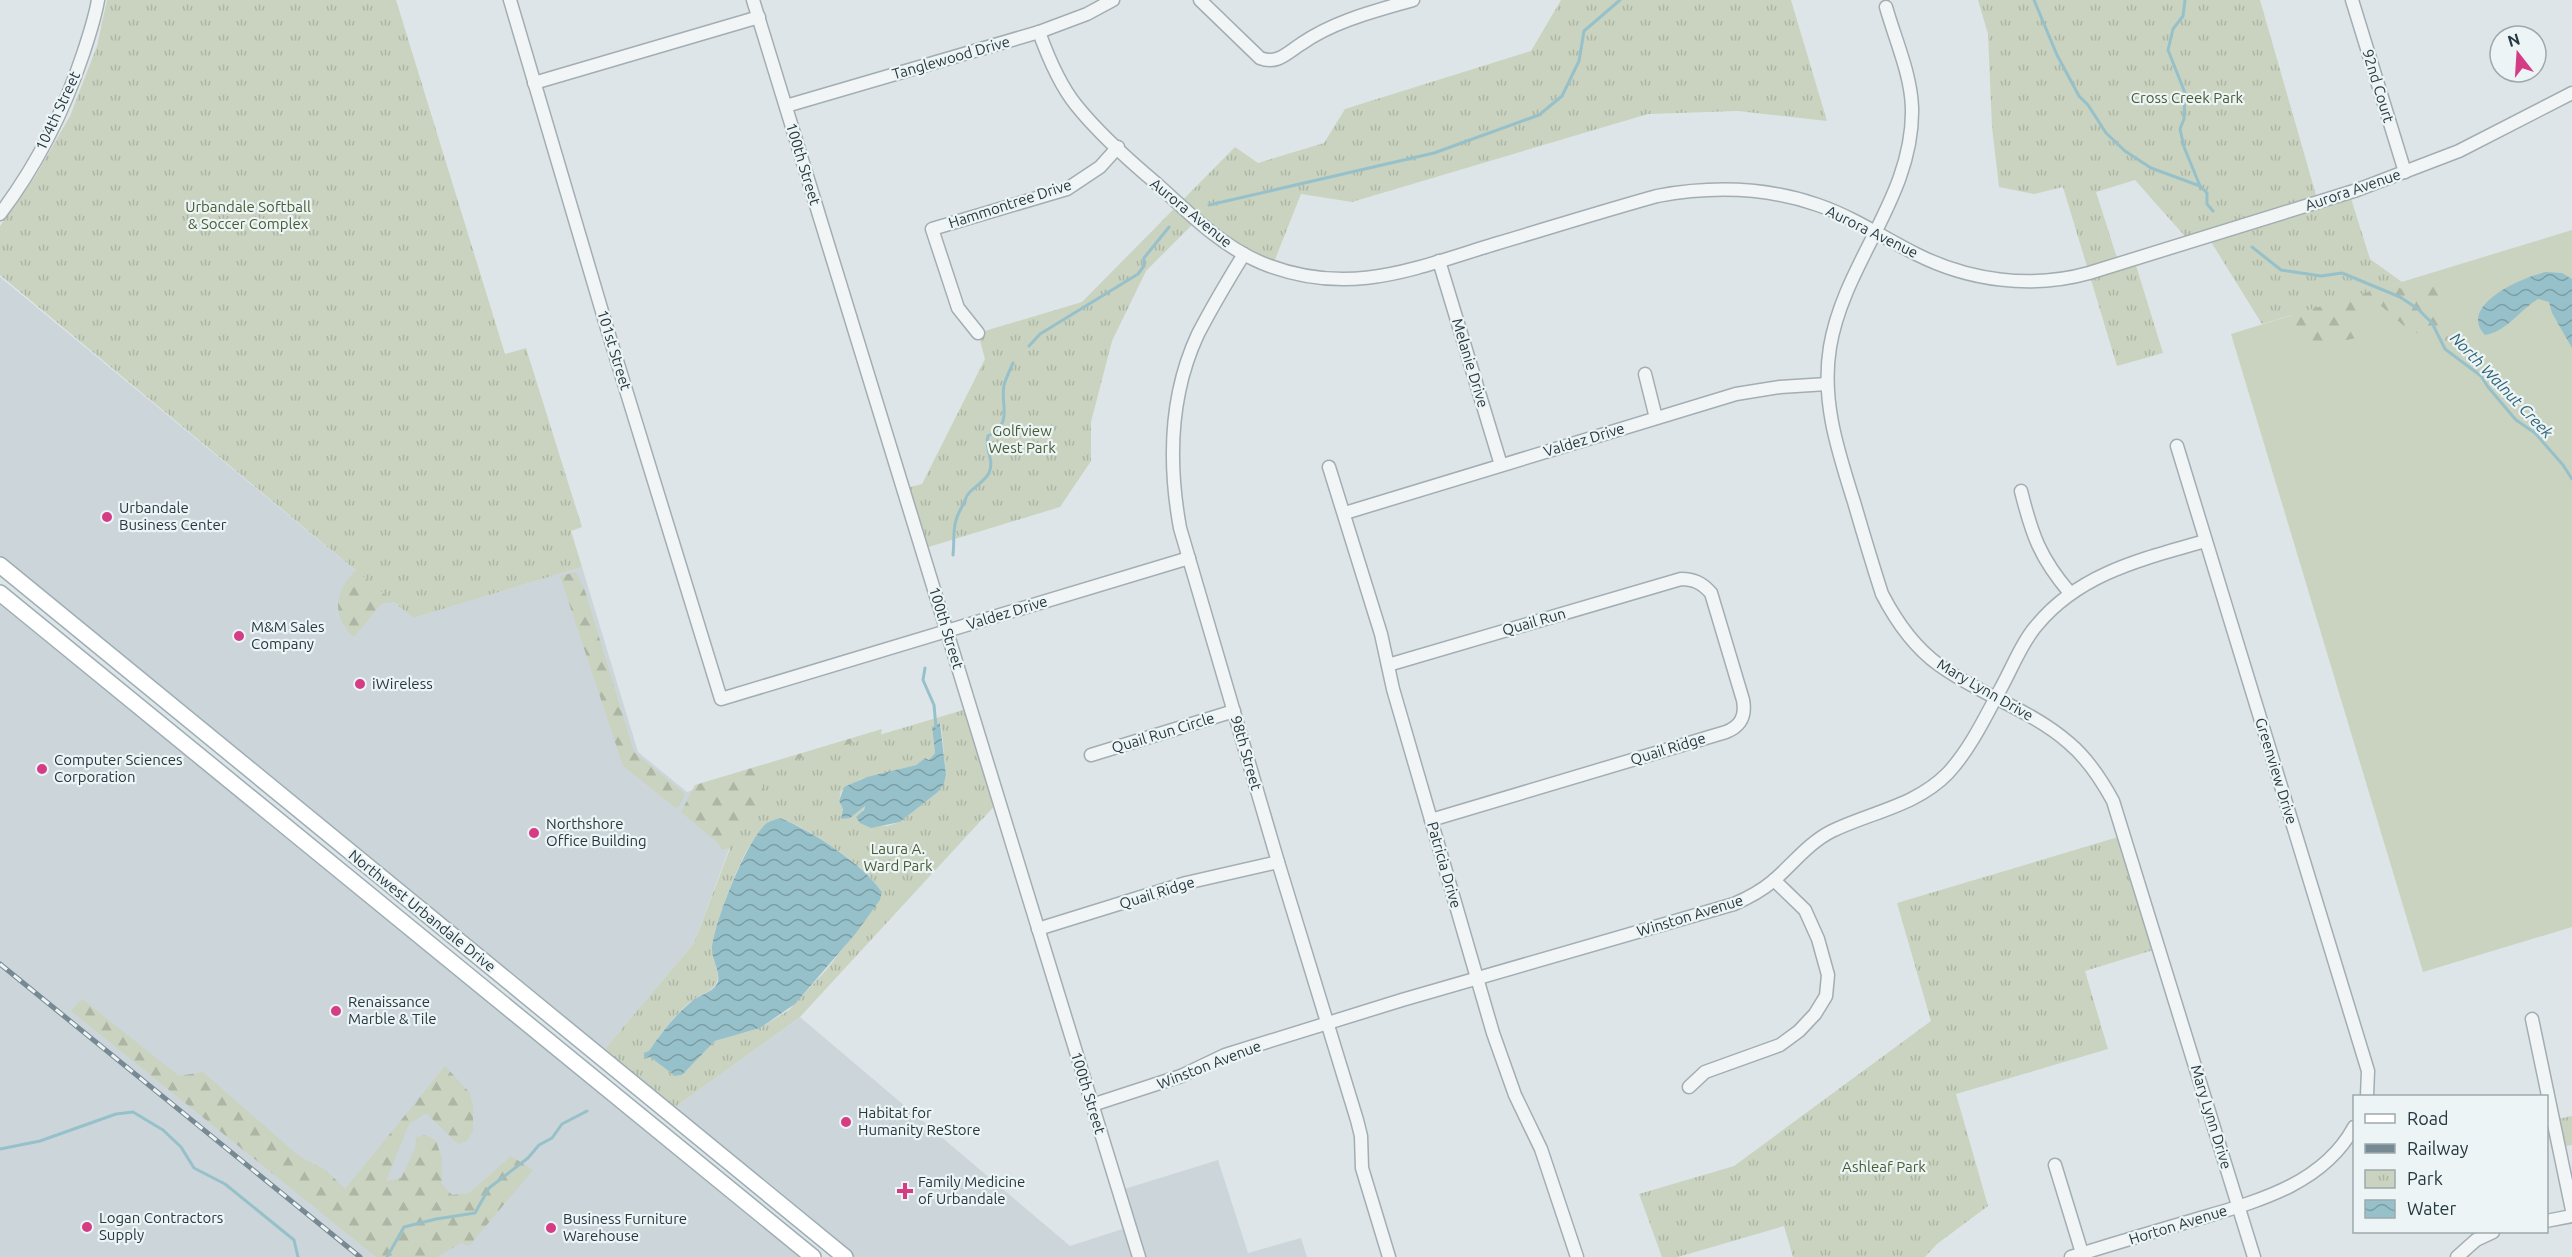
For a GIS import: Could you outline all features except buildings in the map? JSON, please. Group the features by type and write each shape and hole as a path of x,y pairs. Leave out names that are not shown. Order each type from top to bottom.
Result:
{"main road":[{"name":"Northwest Urbandale Drive","path":"0,565 845,1257"},
{"name":"Northwest Urbandale Drive","path":"0,593 813,1257"}],"street":[{"name":"104th Street","path":"0,213 29,171 61,112 87,42 98,0"},
{"name":"101st Street","path":"510,0 609,336 721,699"},
{"name":"100th Street","path":"753,0 1139,1257"},
{"name":"Tanglewood Drive","path":"786,106 1039,32 1087,14 1113,0"},
{"path":"1200,0 1260,58 1270,61 1278,60 1304,42 1337,25 1413,0"},
{"name":"92nd Court","path":"2352,0 2404,172"},
{"name":"Mary Lynn Drive","path":"1886,7 1907,78 1912,107 1911,133 1901,179 1851,278 1834,325 1829,349 1827,384 1830,419 1835,442 1875,572 1890,610 1911,640 1938,665 2016,707 2070,743 2095,770 2113,801 2254,1257"},
{"path":"534,83 759,17"},
{"name":"Aurora Avenue","path":"1039,32 1049,57 1075,104 1147,176 1221,240 1244,254 1282,270 1327,279 1350,280 1395,274 1629,203 1683,191 1730,189 1790,197 1819,206 1874,231 1922,257 1961,272 1986,278 2036,281 2077,277 2349,192 2404,172 2468,147 2572,93"},
{"name":"Hammontree Drive","path":"978,333 958,308 932,229 1067,189 1095,172 1118,147"},
{"name":"98th Street","path":"1244,254 1198,336 1178,392 1171,451 1173,484 1180,528 1278,862 1358,1120 1362,1168 1389,1257"},
{"name":"Melanie Drive","path":"1439,261 1502,465"},
{"path":"1645,374 1656,418"},
{"name":"Valdez Drive","path":"1345,513 1736,394 1780,387 1827,384"},
{"name":"Greenview Drive","path":"2177,446 2368,1071 2367,1095"},
{"name":"Patricia Drive","path":"1329,467 1381,634 1477,979 1515,1095 1541,1149 1577,1257"},
{"path":"2021,491 2030,527 2043,557 2070,593"},
{"name":"Winston Avenue","path":"1092,1106 1181,1076 1225,1055 1734,904 1754,896 1807,848 1831,832 1904,803 1923,793 1947,774 1966,751 2036,626 2070,593 2107,572 2205,541"},
{"name":"Valdez Drive","path":"721,699 1189,558"},
{"name":"Quail Run","path":"1388,665 1681,579"},
{"name":"Quail Ridge","path":"1431,820 1735,728 1741,721 1745,709 1711,593 1697,581 1681,579"},
{"name":"Quail Run Circle","path":"1091,755 1234,711"},
{"name":"Quail Ridge","path":"1038,929 1186,884 1278,862"},
{"path":"1689,1088 1705,1072 1780,1045 1799,1031 1815,1014 1826,996 1828,975 1818,939 1804,910 1774,880"},
{"path":"2532,1020 2548,1095"},
{"path":"2548,1096 2572,1210"},
{"name":"Horton Avenue","path":"2077,1255 2265,1199 2310,1176 2333,1156 2353,1129"},
{"path":"2055,1165 2077,1255"},
{"path":"2548,1221 2572,1216"},
{"path":"2457,1257 2476,1240 2491,1233"}],"shaded area":[{"path":"0,277 413,618 582,567 638,752 687,792 758,771 694,943 599,1056 0,565"},
{"path":"0,593 813,1257 0,1257"},
{"path":"800,1017 1070,1246 1129,1227 1118,1191 1218,1160 1248,1253 1301,1238 1307,1257 845,1257 667,1113"}],"green space":[{"name":"Urbandale Softball & Soccer Complex","path":"107,0 396,0 505,354 526,348 582,527 571,531 582,567 413,618 0,275 0,226 36,175 70,116 97,46"},
{"name":"Golfview West Park","path":"1561,0 1791,0 1827,121 1738,111 1648,114 1352,202 1301,194 1272,267 1197,220 1146,271 1112,341 1091,422 1091,461 1060,507 922,549 903,489 922,484 985,359 978,333 1082,302 1235,147 1258,163 1324,143 1345,109 1531,51"},
{"name":"Cross Creek Park","path":"1978,0 2260,0 2318,202 2349,192 2370,259 2402,282 2262,324 2208,237 2190,242 2135,180 2096,192 2119,264 2134,259 2163,353 2117,366 2063,187 2034,194 1999,187 1992,127 1988,34"},
{"path":"2572,230 2572,927 2423,972 2231,334"},
{"path":"2374,276 2408,292 2422,286 2444,287 2444,304 2432,311 2449,339 2438,348 2427,333 2412,333 2379,304 2366,304 2362,309 2356,338 2322,345 2304,344 2290,316"},
{"path":"364,564 398,601 381,604 354,637 340,618 339,599 347,580"},
{"path":"576,572 585,591 634,752 685,794 677,809 623,766 560,576"},
{"name":"Laura A. Ward Park","path":"970,708 999,801 800,1017 667,1113 599,1056 694,943 737,830 767,800 758,771","holes":["941,724 946,775 944,784 938,792 900,822 887,826 866,824 862,813 865,806 841,819 843,809 839,801 841,791 861,779 916,765 925,758 929,760 935,753 932,727","780,818 806,830 850,860 882,892 880,900 827,969 789,1010 760,1028 715,1041 682,1075 675,1076 650,1057 649,1051 681,1010 716,984 718,975 712,949 717,925 729,891 749,846 755,838"]},
{"path":"882,729 880,742 747,826 730,848 722,850 717,842 681,812 695,785"},
{"name":"Ashleaf Park","path":"2125,835 2160,948 2085,971 2108,1049 1956,1094 1988,1206 1937,1244 1925,1257 1793,1257 1784,1226 1678,1257 1662,1257 1639,1194 1734,1166 1931,1021 1897,903"},
{"path":"82,999 179,1076 203,1072 299,1156 327,1171 345,1189 445,1066 470,1093 473,1107 473,1131 467,1141 458,1144 426,1113 409,1124 386,1181 401,1178 415,1149 416,1137 426,1135 436,1141 442,1158 442,1184 452,1195 469,1193 511,1156 533,1170 469,1246 461,1243 437,1257 376,1257 71,1011"},
{"path":"2572,1116 2572,1145 2558,1147 2553,1120"}],"water":[{"path":"2546,272 2562,273 2572,279 2572,348 2552,313 2549,302 2538,299 2500,330 2485,335 2478,324 2479,313 2486,303 2510,286"},
{"path":"940,723 946,775 944,784 938,792 900,822 871,828 860,823 856,817 865,806 850,818 841,819 843,809 839,801 844,787 867,777 916,765 925,758 929,760 935,753 932,727"},
{"path":"780,818 821,839 850,859 882,892 880,900 856,933 795,1004 760,1028 715,1041 682,1075 675,1076 650,1057 644,1059 644,1053 649,1051 685,1007 712,990 717,984 718,975 712,948 725,901 750,845 767,823"}],"waterway":[{"path":"1209,205 1434,153 1539,115 1562,96 1579,61 1584,31 1620,0"},
{"path":"2034,0 2057,55 2079,96 2088,105 2106,133 2125,151 2151,168 2200,186"},
{"name":"North Walnut Creek","path":"2185,0 2183,16 2173,29 2168,50 2185,93 2184,119 2180,129 2184,147 2200,186 2207,193 2207,204 2213,211"},
{"path":"1029,346 1040,334 1138,274 1144,266 1144,258 1169,227"},
{"name":"North Walnut Creek","path":"2252,247 2281,270 2321,276 2342,273 2400,297 2418,309 2432,323 2445,349 2481,376 2516,420 2535,433 2572,479"},
{"path":"953,555 954,530 959,512 968,495 985,479 991,468 987,445 988,436 1001,426 1004,414 1004,385 1013,363"},
{"path":"925,668 923,680 934,705 936,727"},
{"path":"387,1257 404,1227 475,1213 489,1188 528,1158 539,1145 552,1138 562,1124 587,1111"},
{"path":"0,1149 40,1141 116,1114 133,1112 163,1130 181,1147 194,1168 225,1184 294,1240 298,1257"}],"railway":[{"path":"0,964 360,1257"}],"place":[{"name":"Urbandale Business Center","path":"107,517"},
{"name":"M&M Sales Company","path":"239,636"},
{"name":"iWireless","path":"360,684"},
{"name":"Computer Sciences Corporation","path":"42,769"},
{"name":"Northshore Office Building","path":"534,833"},
{"name":"Renaissance Marble & Tile","path":"336,1011"},
{"name":"Habitat for Humanity ReStore","path":"846,1122"},
{"name":"Family Medicine of Urbandale","path":"905,1191"},
{"name":"Logan Contractors Supply","path":"87,1227"},
{"name":"Business Furniture Warehouse","path":"551,1228"}]}
